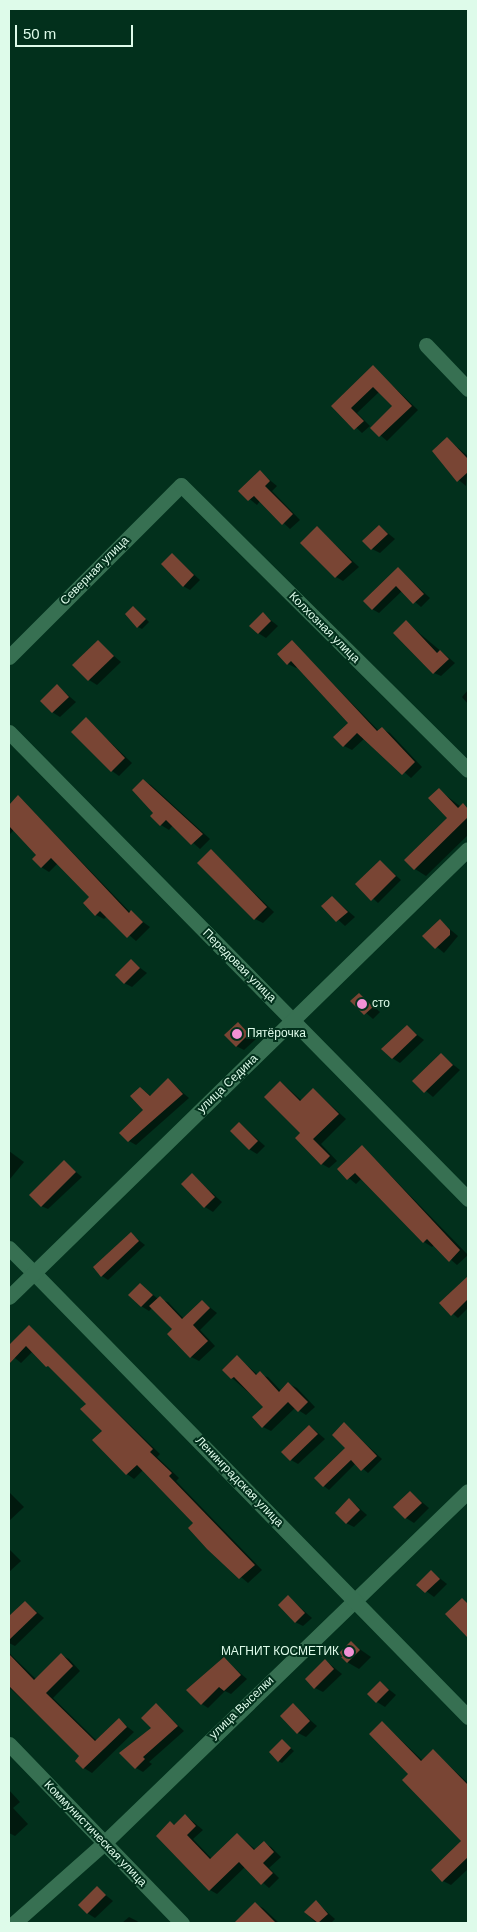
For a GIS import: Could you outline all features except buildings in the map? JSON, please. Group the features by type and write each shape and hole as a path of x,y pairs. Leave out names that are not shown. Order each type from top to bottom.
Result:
{"street":[{"path":"426,345 468,389"},
{"name":"Северная улица","path":"9,657 180,485"},
{"name":"Колхозная улица","path":"180,485 468,770"},
{"name":"Передовая улица","path":"9,732 468,1199"},
{"name":"улица Седина","path":"9,1297 468,849"},
{"name":"Ленинградская улица","path":"9,1248 354,1598 468,1717"},
{"name":"улица Выселки","path":"14,1923 104,1843 354,1598 468,1491"},
{"name":"Коммунистическая улица","path":"9,1744 182,1923"}],"place":[{"name":"сто","path":"362,1004"},
{"name":"Пятёрочка","path":"237,1034"},
{"name":"МАГНИТ КОСМЕТИК","path":"349,1652"}]}
